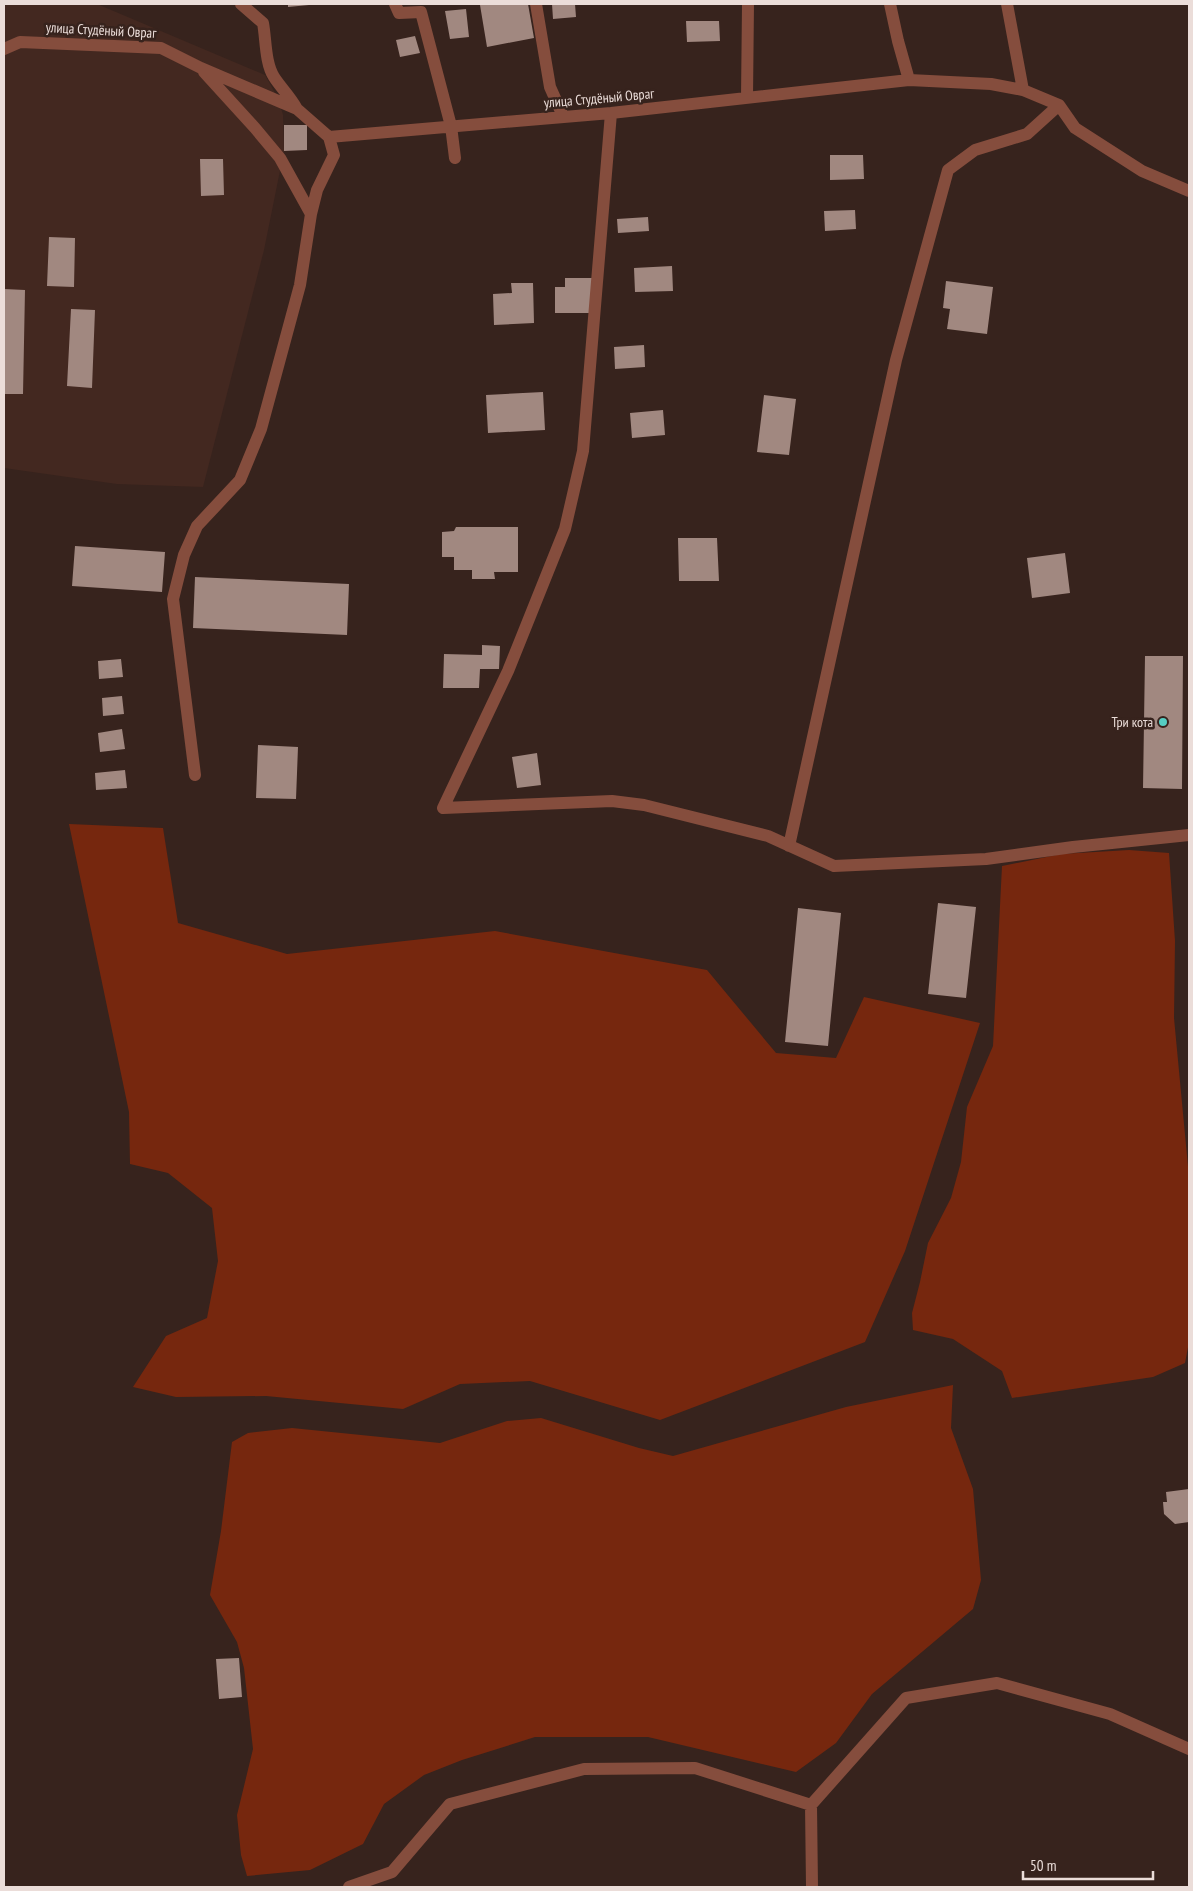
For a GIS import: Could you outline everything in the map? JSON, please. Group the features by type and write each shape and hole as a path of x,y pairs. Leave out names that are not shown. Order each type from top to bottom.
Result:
{"street":[{"path":"242,4 263,23 273,76 290,96 297,109"},
{"path":"395,4 399,13 421,12 451,126 455,158"},
{"path":"536,4 550,88 563,116"},
{"path":"748,4 748,97"},
{"path":"890,4 909,80"},
{"path":"1007,4 1023,90"},
{"name":"улица Студёный Овраг","path":"4,49 20,42 162,48 201,68 297,109 329,137 611,112 909,80 992,84 1023,90 1059,105"},
{"path":"201,68 280,158 311,214"},
{"path":"789,846 896,360 948,170 975,150 1027,134 1059,105 1075,128 1142,171 1189,192"},
{"path":"611,112 583,452 565,529 508,671 443,808 612,801 654,808 768,836 834,866 986,859 1073,846 1189,835"},
{"path":"195,776 173,599 184,555 197,526 240,480 261,429 300,285 311,214 317,190 334,155 329,137"},
{"path":"812,1887 811,1805 906,1698 997,1683 1110,1714 1189,1749"},
{"path":"349,1887 392,1872 450,1804 584,1769 695,1768 811,1805"}],"shaded area":[{"path":"4,4 97,4 265,75 279,100 283,115 284,151 264,250 203,487 117,484 4,468"},
{"path":"69,824 163,828 178,923 287,954 495,931 707,970 776,1053 836,1058 864,997 980,1023 905,1251 865,1342 660,1420 530,1381 460,1384 403,1409 266,1396 176,1397 133,1387 166,1336 207,1318 218,1261 212,1208 168,1173 130,1164 129,1112"},
{"path":"1129,850 1169,853 1175,941 1174,1018 1189,1177 1189,1342 1185,1363 1153,1377 1012,1398 1002,1371 953,1339 913,1330 912,1313 928,1243 951,1198 961,1162 967,1107 993,1046 1002,866 1061,854"},
{"path":"953,1385 951,1428 973,1489 981,1580 973,1609 872,1694 836,1743 796,1772 648,1737 535,1737 462,1760 424,1775 384,1804 363,1844 310,1870 247,1876 241,1855 237,1815 253,1749 244,1668 237,1642 210,1595 221,1531 232,1442 248,1433 292,1428 440,1443 507,1421 541,1418 639,1448 673,1456 846,1407"}],"building":[{"path":"288,4 309,4 309,5 288,7"},
{"path":"528,4 534,38 487,47 480,5"},
{"path":"552,4 575,4 576,17 553,19"},
{"path":"466,9 469,37 450,39 445,11"},
{"path":"686,21 719,21 720,41 687,42"},
{"path":"415,36 420,53 400,57 396,40"},
{"path":"284,125 307,125 307,150 284,151"},
{"path":"830,155 863,155 864,179 830,180"},
{"path":"200,159 223,159 224,195 201,196"},
{"path":"855,210 856,229 825,231 824,211"},
{"path":"648,217 649,231 618,233 617,219"},
{"path":"49,237 75,238 74,287 47,286"},
{"path":"672,266 673,291 635,292 634,268"},
{"path":"565,278 593,278 593,313 555,313 555,287 565,287"},
{"path":"946,281 993,287 987,334 947,329 950,309 943,308"},
{"path":"511,283 533,283 534,323 494,325 493,294 512,293"},
{"path":"4,289 25,290 23,394 4,394"},
{"path":"71,309 95,310 92,388 67,386"},
{"path":"644,345 645,367 615,369 614,347"},
{"path":"543,392 545,430 488,433 486,395"},
{"path":"764,395 796,399 789,455 757,452"},
{"path":"663,410 665,435 632,438 630,413"},
{"path":"456,527 518,527 518,572 494,572 495,579 472,579 472,570 454,570 454,557 442,557 442,532 454,531"},
{"path":"678,538 717,538 719,581 679,581"},
{"path":"75,546 165,552 162,592 72,586"},
{"path":"1065,553 1070,593 1032,598 1027,558"},
{"path":"195,577 349,584 347,635 193,628"},
{"path":"482,645 500,646 499,669 480,669 479,688 443,688 444,654 482,655"},
{"name":"Три кота","path":"1145,656 1183,656 1182,789 1143,788"},
{"path":"121,659 123,677 99,679 98,661"},
{"path":"122,696 124,714 103,716 102,698"},
{"path":"122,729 125,749 100,752 98,733"},
{"path":"258,745 298,747 296,799 256,798"},
{"path":"537,753 541,785 517,788 512,757"},
{"path":"125,770 127,788 96,790 95,773"},
{"path":"938,903 976,907 966,998 928,994"},
{"path":"798,908 841,913 828,1046 785,1042"},
{"path":"1189,1489 1189,1522 1175,1524 1164,1514 1163,1502 1167,1502 1166,1492"},
{"path":"239,1658 242,1697 219,1699 216,1659"}],"place":[{"name":"Три кота","path":"1163,722"}]}
